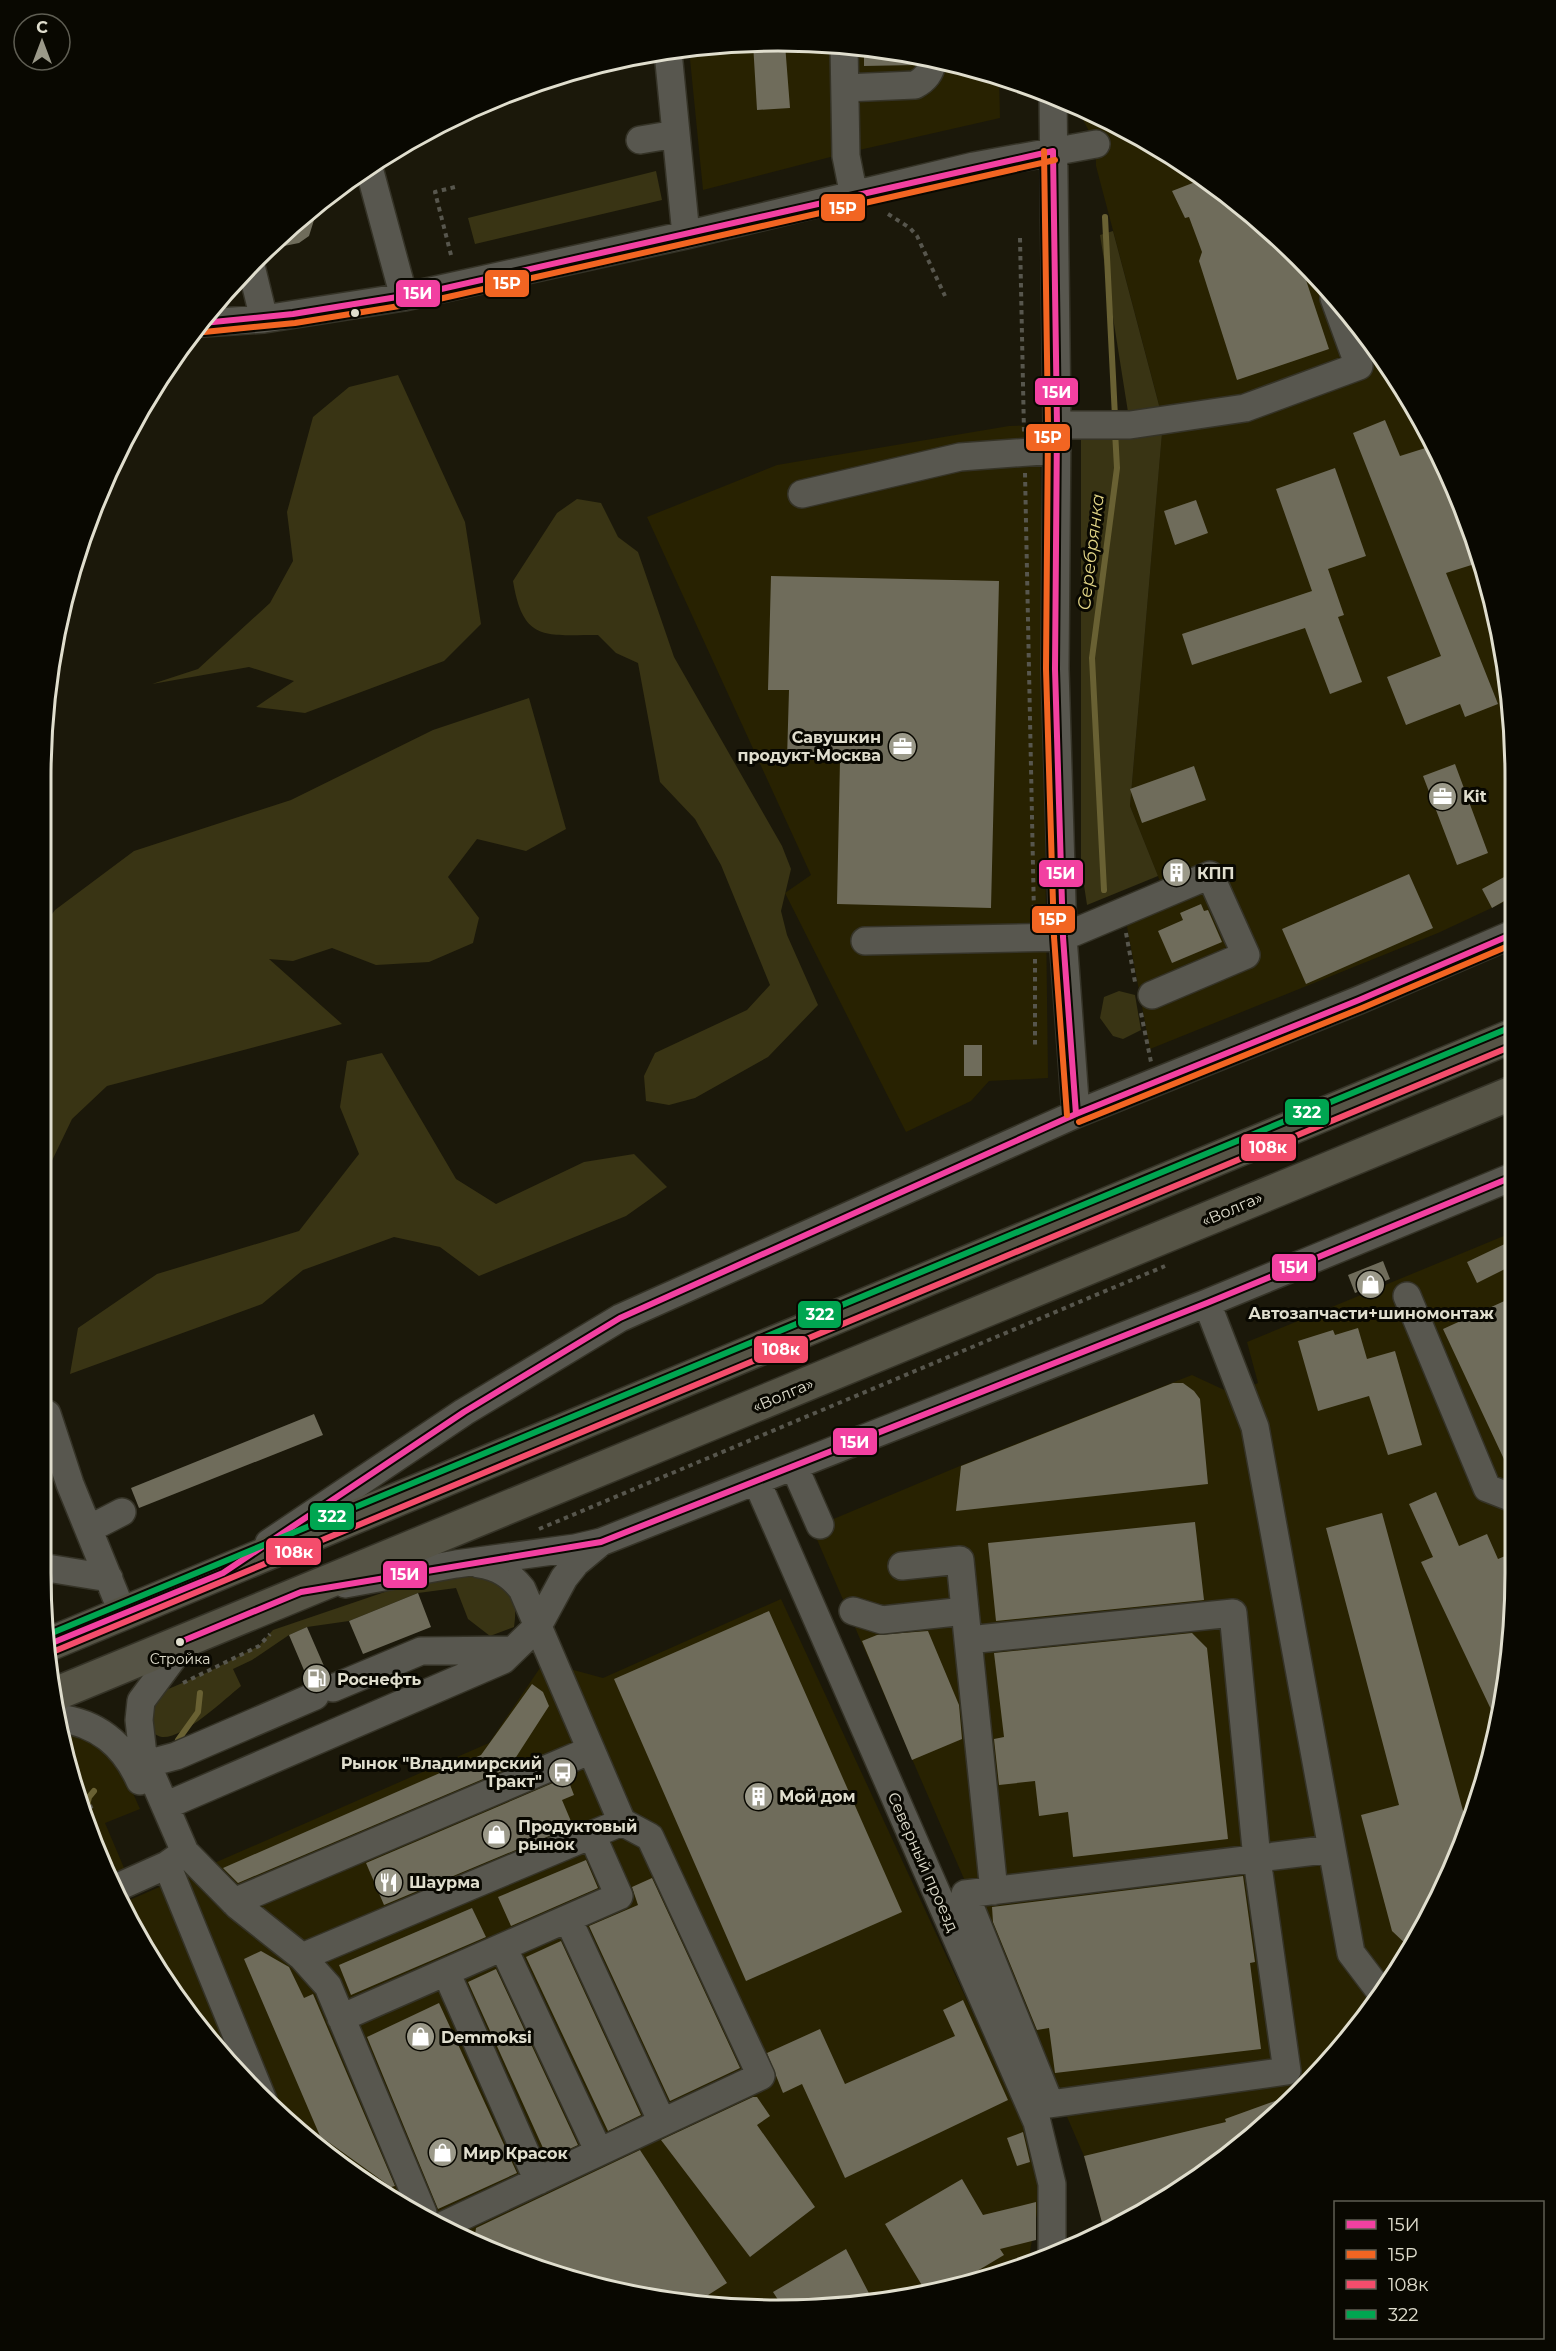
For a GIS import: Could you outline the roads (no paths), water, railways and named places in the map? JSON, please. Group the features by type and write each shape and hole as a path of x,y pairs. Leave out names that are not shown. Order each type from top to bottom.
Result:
{"highway":[{"path":"55,1642 223,1574 1505,1039"},
{"name":"«Волга»","path":"61,1692 606,1469 1505,1096"}],"street":[{"path":"844,55 846,156 854,196"},
{"path":"669,59 686,235"},
{"path":"845,88 915,85 925,80 932,68"},
{"path":"1053,105 1057,438 1055,669 1063,937 1076,1114"},
{"path":"640,140 675,134"},
{"path":"211,322 264,319 404,297 686,235 974,166 1096,144"},
{"path":"371,176 404,297"},
{"path":"253,275 264,319"},
{"path":"801,494 960,457 1024,453 1057,438 1119,425 1245,408 1359,366 1342,319"},
{"path":"865,941 1063,937 1210,875 1246,955 1152,995"},
{"path":"223,1574 464,1412 620,1318 1076,1114 1359,1000 1505,937"},
{"path":"301,1592 469,1562 564,1550 601,1542 1207,1303 1505,1181"},
{"path":"1407,1296 1487,1488 1505,1495"},
{"path":"1207,1303 1255,1427 1351,1953 1376,1986"},
{"path":"51,1425 123,1614"},
{"path":"794,1466 820,1525"},
{"name":"Северный проезд","path":"757,1482 1037,2122 1052,2184 1052,2246"},
{"path":"89,1529 122,1512"},
{"path":"165,1806 503,1660 538,1626 564,1578 576,1563 601,1542"},
{"path":"902,1566 960,1560 994,1891"},
{"path":"449,2222 761,2076 650,1837 622,1822 522,1589 512,1576 492,1566 469,1562"},
{"path":"51,1569 109,1578"},
{"path":"853,1611 882,1620 965,1611"},
{"path":"969,1640 1233,1613 1257,1858 1287,2071 1050,2104 965,1894 994,1891 1257,1858 1332,1849"},
{"path":"186,1639 141,1701 140,1739 146,1764 165,1806 175,1859 302,1956 328,1986 421,2206"},
{"path":"146,1764 176,1756 421,1651 514,1650"},
{"path":"66,1720 83,1723 118,1745 131,1761 175,1859 255,2077"},
{"path":"234,1902 591,1750"},
{"path":"302,1956 622,1822"},
{"path":"341,2018 619,1896 592,1835"},
{"path":"122,1885 175,1859"},
{"path":"568,1919 662,2122"},
{"path":"503,1947 599,2152"},
{"path":"446,1972 538,2181"}],"waterway":[{"name":"Серебрянка","path":"1105,217 1115,417"},
{"name":"Серебрянка","path":"1104,890 1092,658 1117,468 1115,431"},
{"name":"Серебрянка","path":"178,1740 198,1712 200,1693"},
{"name":"Серебрянка","path":"88,1801 94,1791"}],"place":[{"name":"Савушкин продукт-Москва","path":"902,746"},
{"name":"Kit","path":"1442,796"},
{"name":"КПП","path":"1176,873"},
{"name":"Автозапчасти+шиномонтаж","path":"1371,1285"},
{"name":"Стройка","path":"180,1642"},
{"name":"Роснефть","path":"316,1679"},
{"name":"Рынок \"Владимирский Тракт\"","path":"563,1772"},
{"name":"Мой дом","path":"758,1796"},
{"name":"Продуктовый рынок","path":"497,1835"},
{"name":"Шаурма","path":"388,1882"},
{"name":"Demmoksi","path":"420,2037"},
{"name":"Мир Красок","path":"442,2153"}]}
